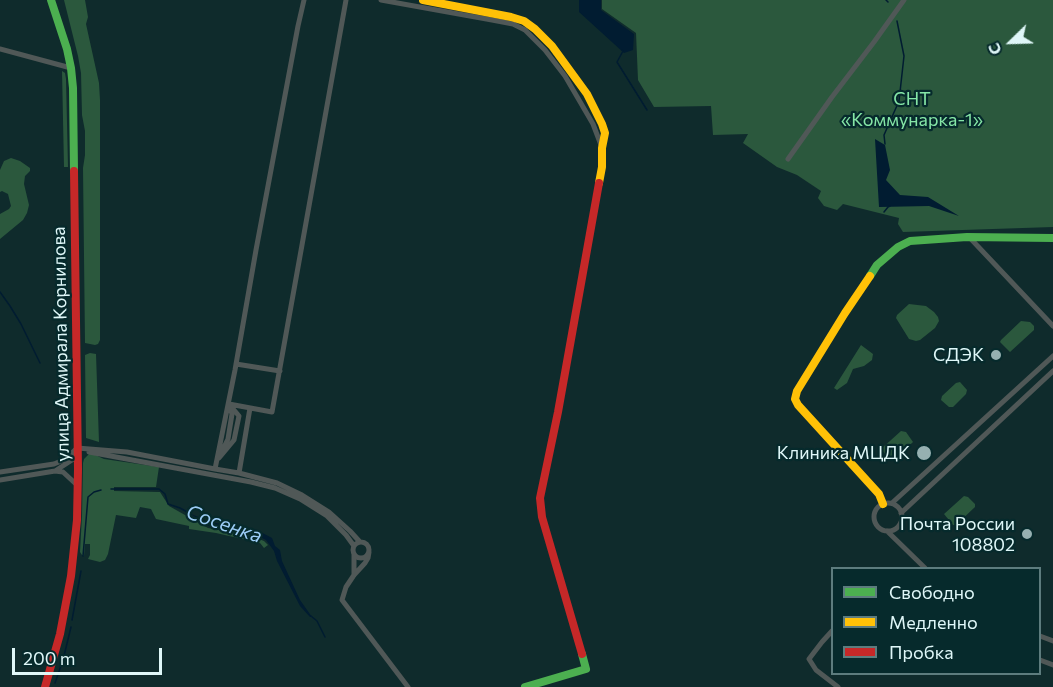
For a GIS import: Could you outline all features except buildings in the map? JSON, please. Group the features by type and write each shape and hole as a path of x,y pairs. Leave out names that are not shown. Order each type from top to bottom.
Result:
{"street":[{"name":"улица Адмирала Корнилова","path":"45,687 57,649 68,597 74,552 77,485 71,68 62,30 51,0"},
{"path":"56,0 62,30"},
{"path":"215,469 304,0"},
{"path":"229,404 272,412 346,0"},
{"path":"381,0 513,24 525,30 545,50 565,76 593,124 602,148"},
{"path":"423,0 512,17 524,21 535,29 552,46 587,94 605,133 602,167 558,412 540,498 542,517 586,669 525,687"},
{"path":"788,159 904,0"},
{"path":"0,49 71,68"},
{"path":"969,238 1053,326"},
{"path":"979,247 979,242 985,238"},
{"path":"887,531 899,525 901,513 899,509 887,504 798,405 795,399 796,394 845,313 879,263 909,241 1053,238"},
{"path":"924,567 887,531 878,528 874,519 875,510 887,504 1053,356"},
{"path":"236,364 280,371"},
{"path":"901,513 1053,370"},
{"path":"217,460 231,440 236,415 229,404"},
{"path":"239,472 250,426 250,408"},
{"path":"242,455 237,441 242,416 250,408"},
{"path":"55,471 72,460 77,450"},
{"path":"77,450 251,482 275,488 300,499 327,516 354,546 354,575"},
{"path":"0,472 54,464 66,459 77,450 128,452 239,472 277,483 302,495 329,512 360,542 367,544 368,558 346,587 342,600 408,687"},
{"path":"0,480 55,471 63,472 77,485"},
{"path":"354,546 360,542"},
{"path":"354,554 362,558 369,552"},
{"path":"831,632 809,659 816,670 838,687"}],"green space":[{"path":"64,0 85,0 88,17 86,24 99,83 100,340 95,345 85,343 83,168 85,131 82,115 81,73"},
{"name":"СНТ «Коммунарка-1»","path":"602,0 1053,0 1053,227 903,232 898,224 899,218 843,204 837,210 824,206 818,198 821,191 797,175 777,167 743,143 748,134 713,135 711,106 654,107 638,80 636,33 602,9"},
{"path":"62,71 66,79 68,167 64,167"},
{"path":"11,158 30,168 25,176 24,184 29,205 23,220 0,239 0,214 11,206 8,194 0,192 0,170 4,161"},
{"path":"909,304 926,306 934,312 939,321 935,328 916,341 909,339 896,318"},
{"path":"1021,321 1030,322 1034,330 1010,352 1000,342"},
{"path":"861,345 873,354 872,360 864,366 853,369 847,383 837,390 834,388"},
{"path":"96,354 99,442 86,438 85,355"},
{"path":"960,382 967,390 966,394 953,407 949,407 941,400 942,396"},
{"path":"901,431 906,432 913,442 891,461 881,449"},
{"path":"89,454 104,459 159,467 156,487 114,487 114,491 160,492 169,506 208,528 249,535 268,545 264,548 260,543 189,529 189,526 156,519 151,509 140,507 136,518 116,515 105,560 100,562 88,559 90,544 85,544 84,556 80,552 83,463"},
{"path":"964,496 975,504 975,507 956,525 953,525 944,514"}],"water":[{"path":"579,0 601,0 601,10 634,34 633,50 624,53 579,12"},
{"path":"875,139 885,145 890,170 886,180 900,195 928,197 959,216 929,206 879,207"},
{"path":"189,513 210,522 257,530 272,538 275,546 280,550 282,561 300,600 312,617 300,606 274,551 266,540 252,533 209,526"}],"waterway":[{"path":"885,144 884,135 899,101 904,56 897,21"},
{"path":"622,50 617,62 647,110"},
{"path":"884,212 890,206"},
{"path":"0,292 21,324 40,363"},
{"name":"Сосенка","path":"111,489 159,489 165,494 168,504 189,513"},
{"path":"83,556 88,497 101,490"},
{"path":"72,620 81,571"},
{"name":"Сосенка","path":"311,616 317,621 325,637"},
{"path":"55,683 71,627"}],"traffic: fast":[{"path":"51,0 71,68 74,171"},
{"path":"870,276 877,265 898,247 910,241 967,237 1053,238"},
{"path":"525,687 586,669 582,654"}],"traffic: slow":[{"path":"423,0 524,21 552,46 587,94 602,124 605,133 599,183"},
{"path":"870,276 797,391 795,399 879,494 883,504"}],"traffic: jam":[{"path":"45,687 60,634 71,576 77,520 74,171"},
{"path":"582,654 542,517 540,498 558,412 599,183"}],"place":[{"name":"СДЭК","path":"996,355"},
{"name":"Клиника МЦДК","path":"924,453"},
{"name":"Почта России 108802","path":"1027,534"}]}
